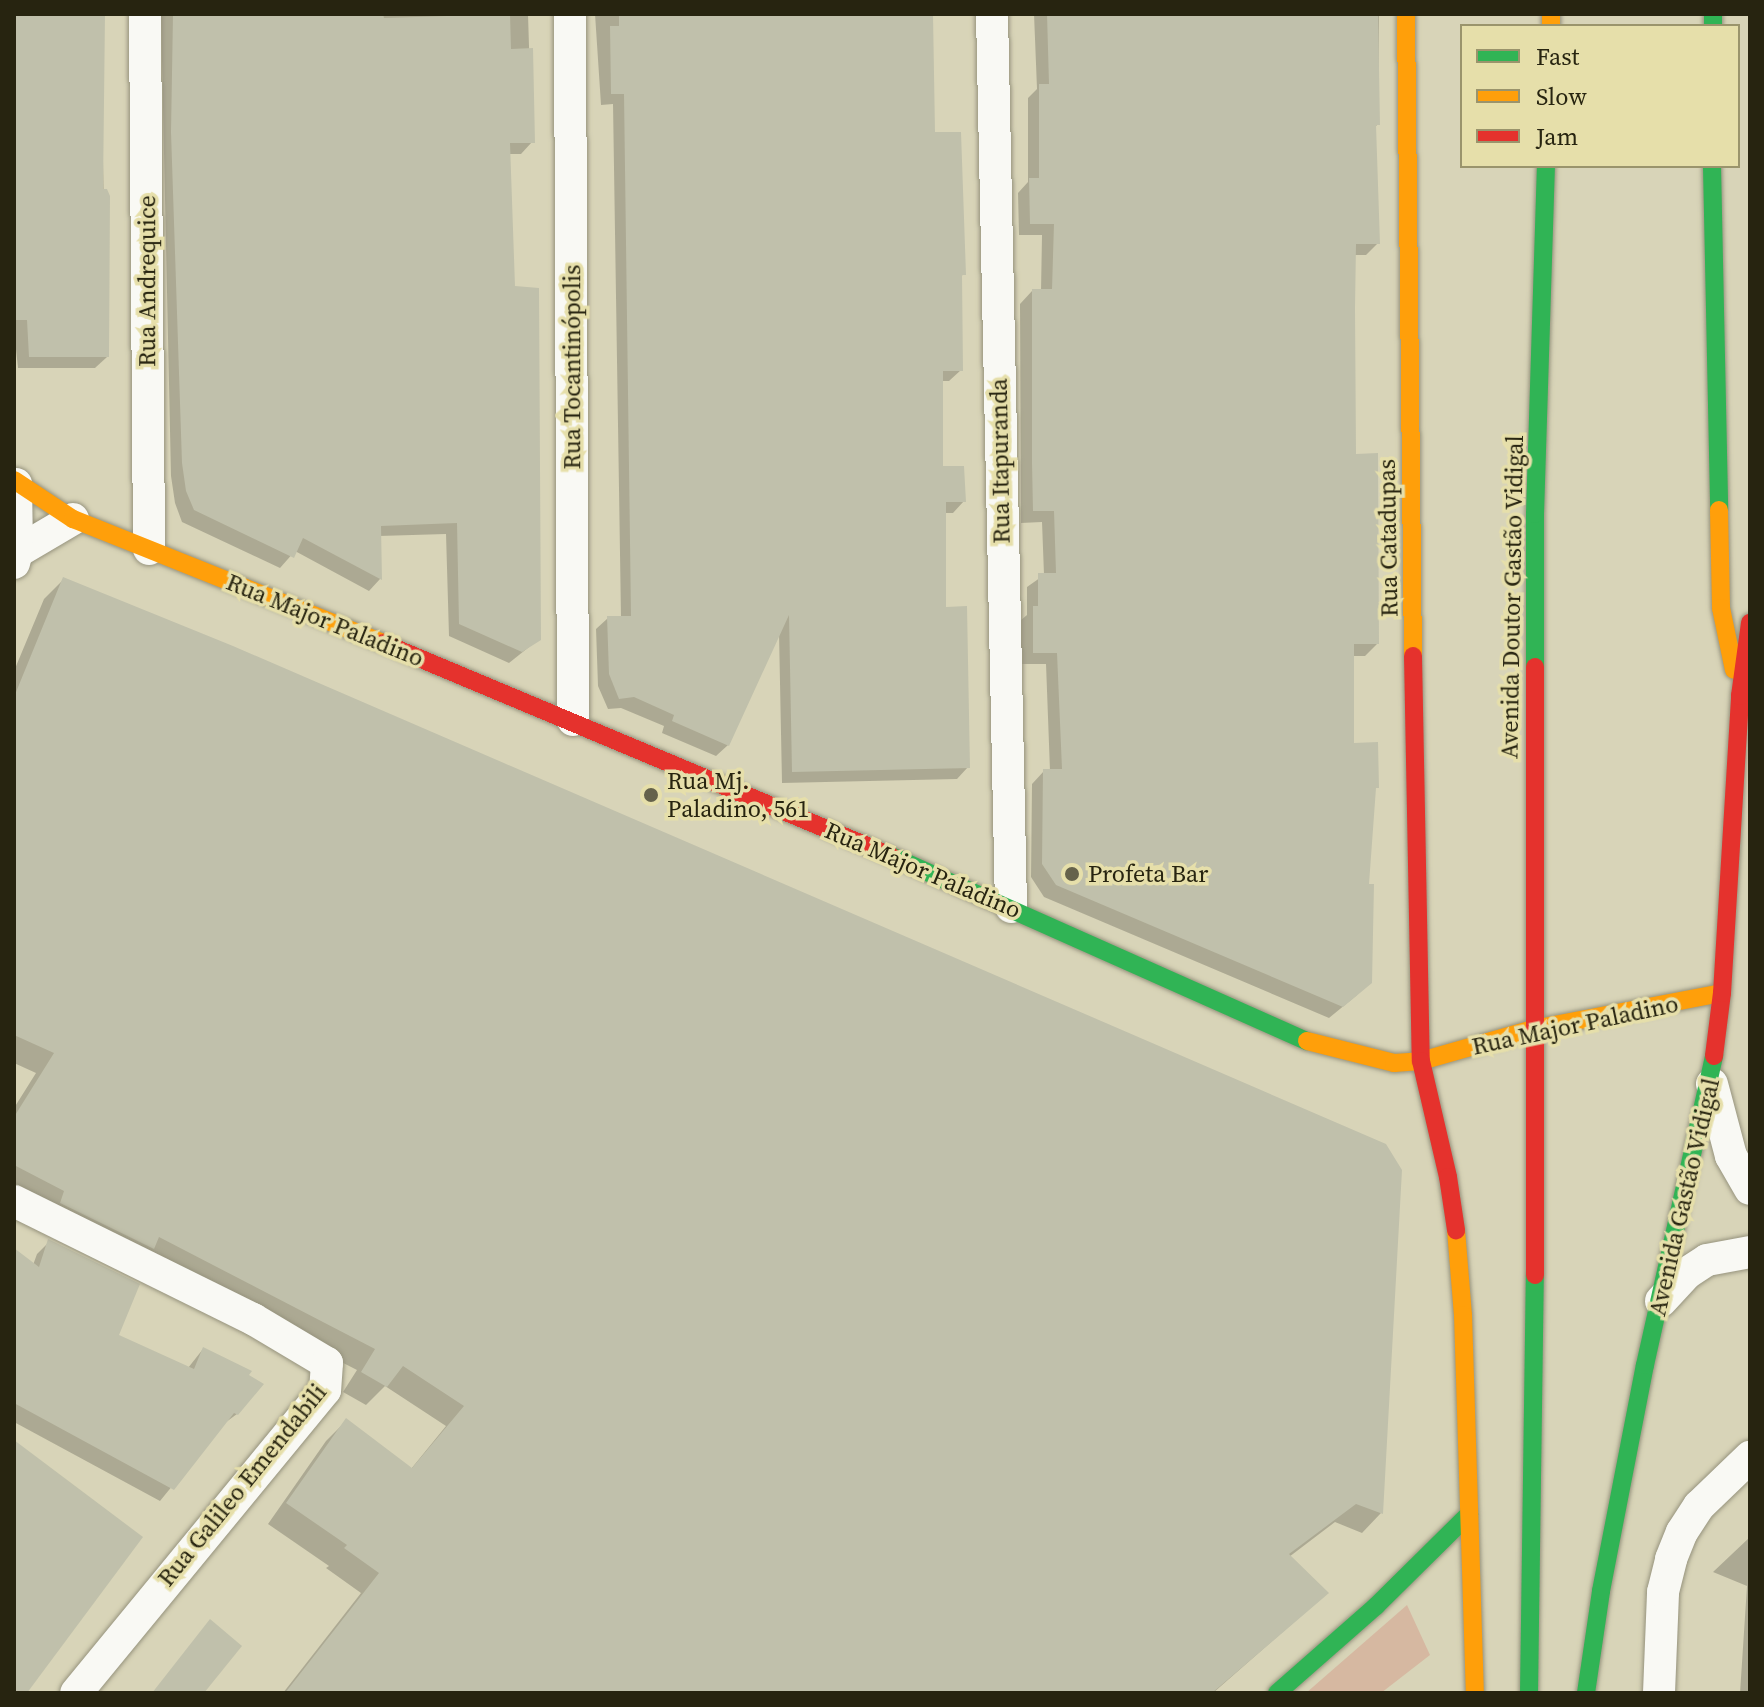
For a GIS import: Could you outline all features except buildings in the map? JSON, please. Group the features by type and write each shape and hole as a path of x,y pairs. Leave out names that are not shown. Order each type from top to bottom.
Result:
{"main road":[{"name":"Rua Catadupas","path":"1406,14 1417,978 1421,1061"},
{"name":"Avenida Doutor Gastão Vidigal","path":"1533,1029 1535,514 1546,168"},
{"path":"1712,168 1712,296 1721,608 1740,696"},
{"name":"Rua Major Paladino","path":"15,482 73,519 573,720 1011,907 1293,1036 1371,1059 1394,1063 1421,1061 1533,1029 1722,993"},
{"path":"1740,696 1750,623"},
{"name":"Avenida Gastão Vidigal","path":"1586,1693 1601,1591 1645,1365 1711,1080 1722,993 1740,696"},
{"path":"1529,1693 1535,1409 1533,1029"},
{"path":"1421,1061 1448,1177 1456,1233 1463,1315 1475,1693"},
{"path":"1277,1693 1387,1596 1469,1514"}],"street":[{"name":"Rua Andrequice","path":"145,14 149,549"},
{"name":"Rua Tocantinópolis","path":"570,14 573,720"},
{"name":"Rua Itapuranda","path":"992,14 1011,907"},
{"path":"15,482 16,557"},
{"path":"16,557 73,519"},
{"path":"1711,1080 1731,1156 1750,1189"},
{"name":"Rua Galileo Emendabili","path":"14,1201 253,1319 327,1363 325,1390 76,1693"},
{"path":"1661,1301 1687,1273 1707,1260 1750,1252"},
{"path":"1659,1693 1663,1592 1671,1559 1682,1532 1699,1506 1750,1457"}],"shaded area":[{"path":"1407,1605 1430,1655 1381,1693 1306,1693"}],"traffic: fast":[{"path":"1713,14 1713,24"},
{"path":"1535,667 1535,514 1546,168"},
{"path":"1712,168 1719,510"},
{"path":"891,856 1307,1041"},
{"path":"1586,1693 1601,1591 1645,1365 1714,1056"},
{"path":"1529,1693 1535,1275"},
{"path":"1277,1693 1376,1606 1469,1514"}],"traffic: slow":[{"path":"1406,14 1413,656"},
{"path":"1551,14 1551,24"},
{"path":"14,480 73,519 383,643"},
{"path":"1719,510 1721,608 1734,670"},
{"path":"1307,1041 1394,1063 1421,1061 1533,1029 1722,993"},
{"path":"1456,1230 1463,1315 1475,1693"}],"traffic: jam":[{"path":"1714,1056 1722,993 1740,696 1750,623"},
{"path":"383,643 891,856"},
{"path":"1413,656 1421,1061 1448,1177 1456,1230"},
{"path":"1535,667 1535,1275"}],"place":[{"name":"Rua Mj. Paladino, 561","path":"651,795"},
{"name":"Profeta Bar","path":"1072,874"}]}
